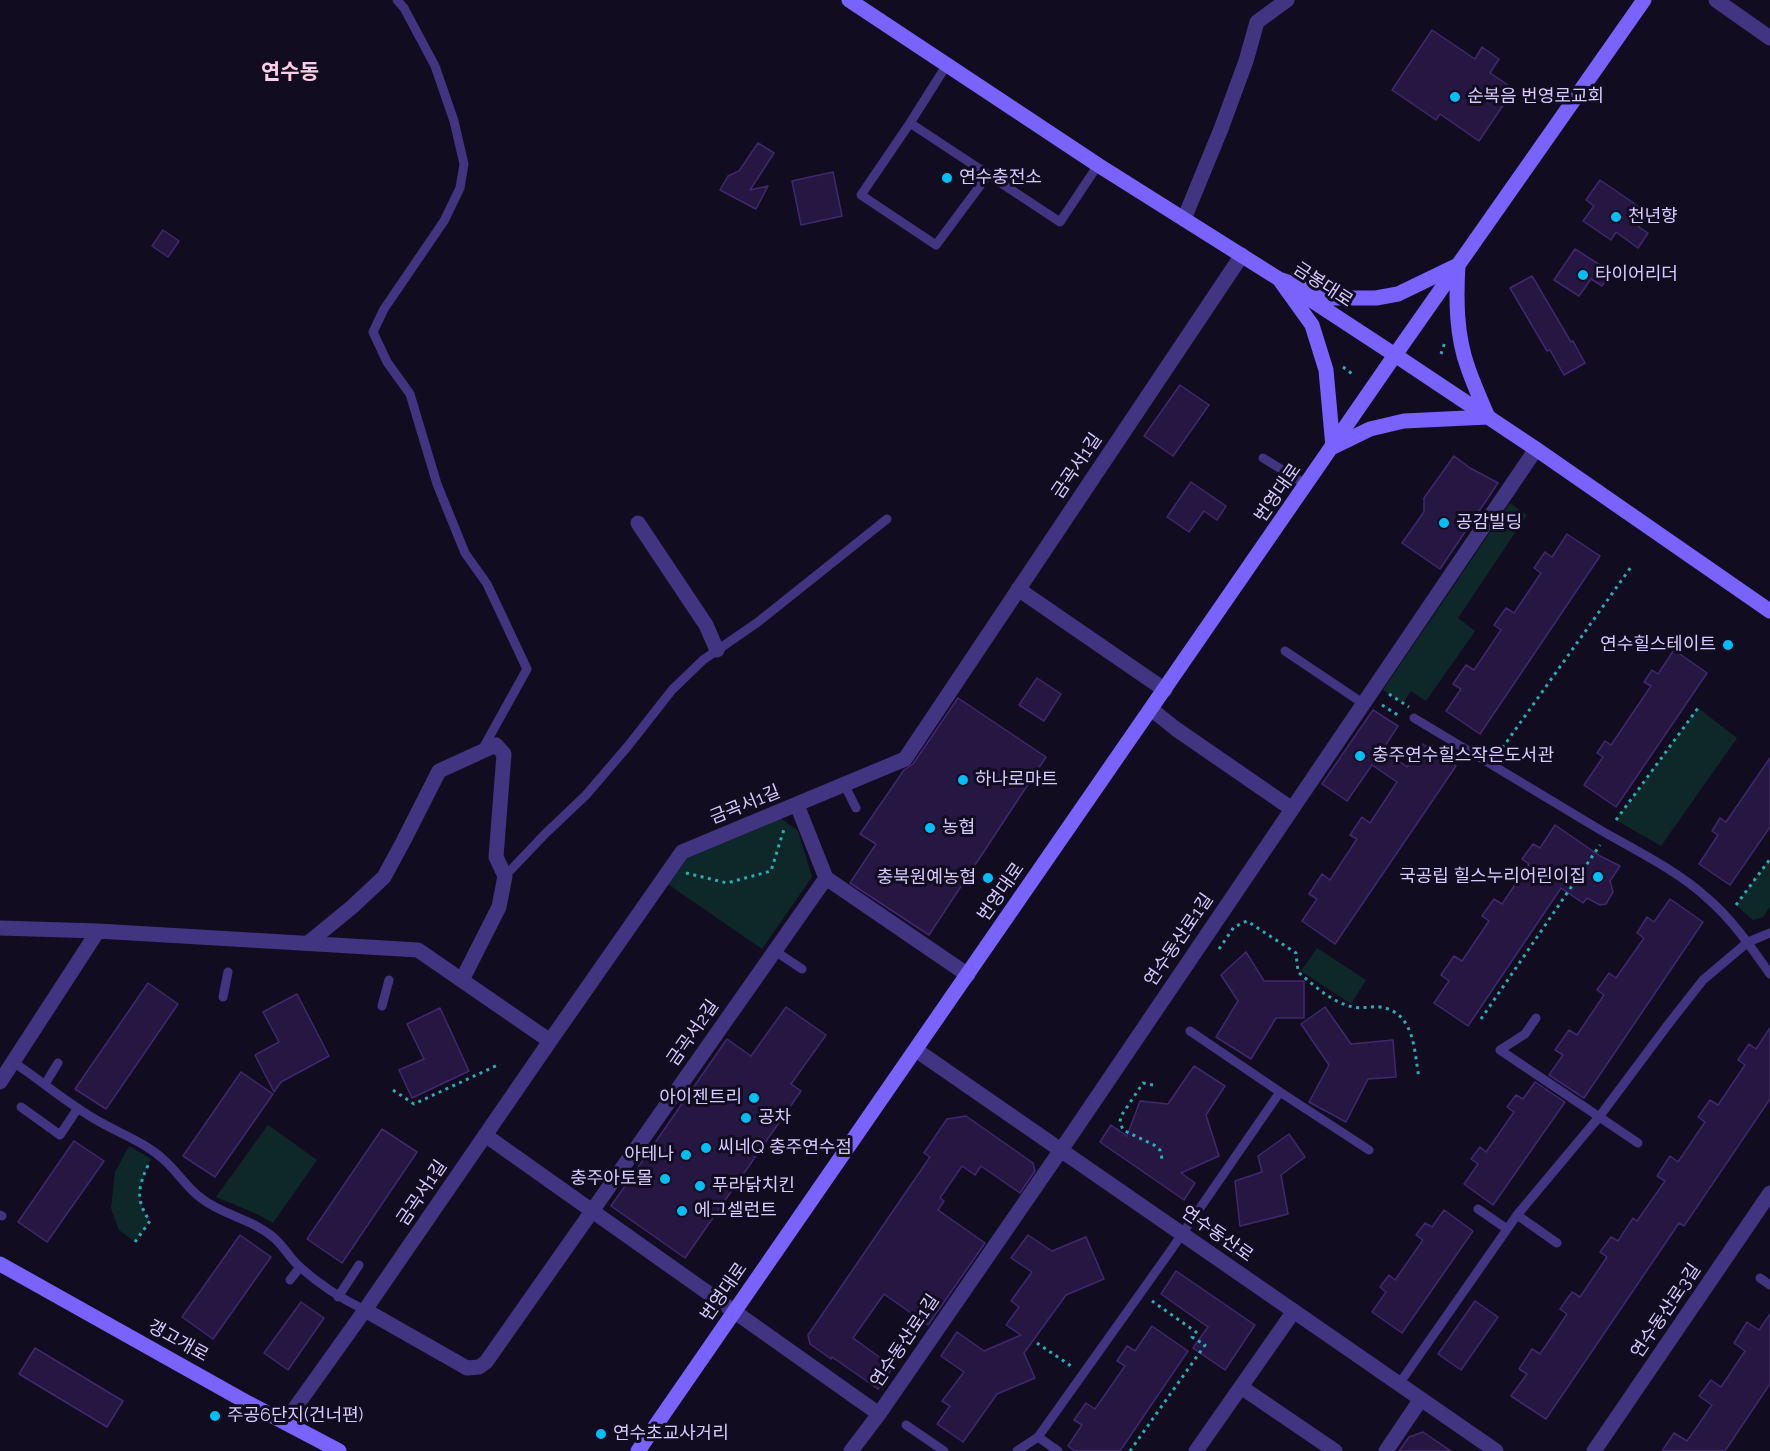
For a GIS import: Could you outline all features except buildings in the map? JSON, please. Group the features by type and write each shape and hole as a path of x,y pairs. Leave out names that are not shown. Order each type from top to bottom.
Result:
{"street":[{"name":"금봉대로","path":"849,0 1098,165 1395,355 1536,449 1770,611"},
{"path":"1184,219 1246,62 1257,22 1287,0"},
{"name":"번영대로","path":"638,1451 1395,355 1644,0"},
{"path":"1716,0 1770,38"},
{"name":"금곡서1길","path":"285,1422 682,852 905,759 1242,255"},
{"path":"1458,265 1456,298 1461,340 1467,367 1488,417 1404,421 1370,429 1333,447 1326,369 1312,325 1279,279 1334,298 1376,298 1398,294 1458,265"},
{"name":"연수동산로1길","path":"851,1451 1061,1150 1292,808 1370,702 1536,449"},
{"path":"638,523 706,625 717,650"},
{"path":"1018,589 1165,690"},
{"path":"1151,709 1176,729 1292,808"},
{"path":"308,943 384,877 439,771 496,745 504,754 496,857 505,876 499,907 462,980"},
{"path":"797,805 826,878 968,975"},
{"name":"금곡서2길","path":"365,1310 467,1368 479,1367 491,1355 826,878"},
{"path":"0,928 98,931 418,950 550,1041"},
{"path":"0,1082 98,931"},
{"name":"연수동산로","path":"916,1050 1496,1451"},
{"path":"486,1135 879,1414"},
{"name":"연수동산로3길","path":"1594,1451 1770,1192"},
{"name":"갱고개로","path":"0,1263 339,1451"},
{"path":"1196,1451 1294,1311"},
{"path":"1241,1387 1335,1451"},
{"path":"1386,1451 1421,1399"}],"lane":[{"path":"397,0 405,8 435,66 454,121 464,164 460,188 444,221 384,309 373,332 387,362 411,394 437,484 465,553 487,584 527,669 482,750"},
{"path":"946,66 861,195 936,245 988,175"},
{"path":"910,123 1060,222 1098,165"},
{"path":"1263,458 1307,485"},
{"path":"505,876 586,795 672,690 703,660 758,622 887,519"},
{"path":"1285,651 1370,702"},
{"path":"1414,718 1678,876 1706,897 1748,942 1770,974"},
{"path":"844,784 856,808"},
{"path":"1399,1384 1517,1215 1599,1117 1703,980 1748,942 1770,933"},
{"path":"775,951 802,969"},
{"path":"223,997 228,972"},
{"path":"382,1006 388,980"},
{"path":"1536,1018 1525,1034 1500,1050 1638,1143"},
{"path":"1190,1031 1369,1150"},
{"path":"13,1062 99,1122 128,1136 163,1159 201,1199 273,1237 300,1267 338,1297 365,1310"},
{"path":"45,1084 58,1063"},
{"path":"1017,1451 1038,1437 1280,1092"},
{"path":"21,1107 60,1135 78,1108"},
{"path":"1478,1209 1507,1229"},
{"path":"1517,1215 1557,1243"},
{"path":"338,1297 359,1265"},
{"path":"290,1280 300,1267"},
{"path":"1760,1278 1770,1285"},
{"path":"906,1425 944,1451"},
{"path":"1038,1437 1058,1451"}],"path":[{"path":"1441,354 1445,341"},
{"path":"1336,363 1355,376"},
{"path":"1498,754 1631,567"},
{"path":"1383,690 1410,708"},
{"path":"1370,702 1402,718"},
{"path":"1616,820 1698,708"},
{"path":"670,869 727,883 771,871 786,822"},
{"path":"1480,1019 1600,845"},
{"path":"1736,905 1770,859"},
{"path":"1217,951 1234,927 1247,921 1296,953 1298,972 1322,992 1351,1007 1390,1009 1402,1017 1410,1030 1419,1078"},
{"path":"393,1090 414,1104 500,1064"},
{"path":"1153,1085 1143,1083 1121,1116 1120,1122 1123,1130 1160,1150 1162,1160"},
{"path":"135,1242 150,1221 141,1202 139,1190 151,1159"},
{"path":"1130,1451 1205,1345 1192,1337 1196,1332 1149,1299"},
{"path":"1037,1343 1071,1366"}],"green space":[{"path":"1510,503 1527,515 1458,618 1475,631 1426,701 1411,691 1403,703 1383,690"},
{"path":"1698,708 1737,738 1661,846 1616,820"},
{"path":"775,814 798,831 812,877 762,949 662,880 682,852"},
{"path":"1770,859 1770,907 1763,917 1753,920 1736,905"},
{"path":"1317,948 1366,980 1351,1004 1301,971"},
{"path":"268,1125 317,1160 273,1223 216,1197"},
{"path":"129,1146 151,1159 140,1190 142,1205 150,1221 135,1242 119,1230 111,1208 115,1172"}],"place":[{"name":"순복음 번영로교회","path":"1455,97"},
{"name":"연수충전소","path":"947,178"},
{"name":"천년향","path":"1616,217"},
{"name":"타이어리더","path":"1583,275"},
{"name":"공감빌딩","path":"1444,523"},
{"name":"연수힐스테이트","path":"1728,645"},
{"name":"충주연수힐스작은도서관","path":"1360,756"},
{"name":"하나로마트","path":"963,780"},
{"name":"농협","path":"930,828"},
{"name":"국공립 힐스누리어린이집","path":"1598,877"},
{"name":"충북원예농협","path":"988,878"},
{"name":"아이젠트리","path":"754,1098"},
{"name":"공차","path":"746,1118"},
{"name":"씨네Q 충주연수점","path":"706,1148"},
{"name":"아테나","path":"686,1155"},
{"name":"충주아토몰","path":"665,1179"},
{"name":"푸라닭치킨","path":"700,1186"},
{"name":"에그셀런트","path":"682,1211"},
{"name":"주공6단지(건너편)","path":"215,1416"},
{"name":"연수초교사거리","path":"601,1434"}],"district":[{"name":"연수동","path":"290,73"}]}
